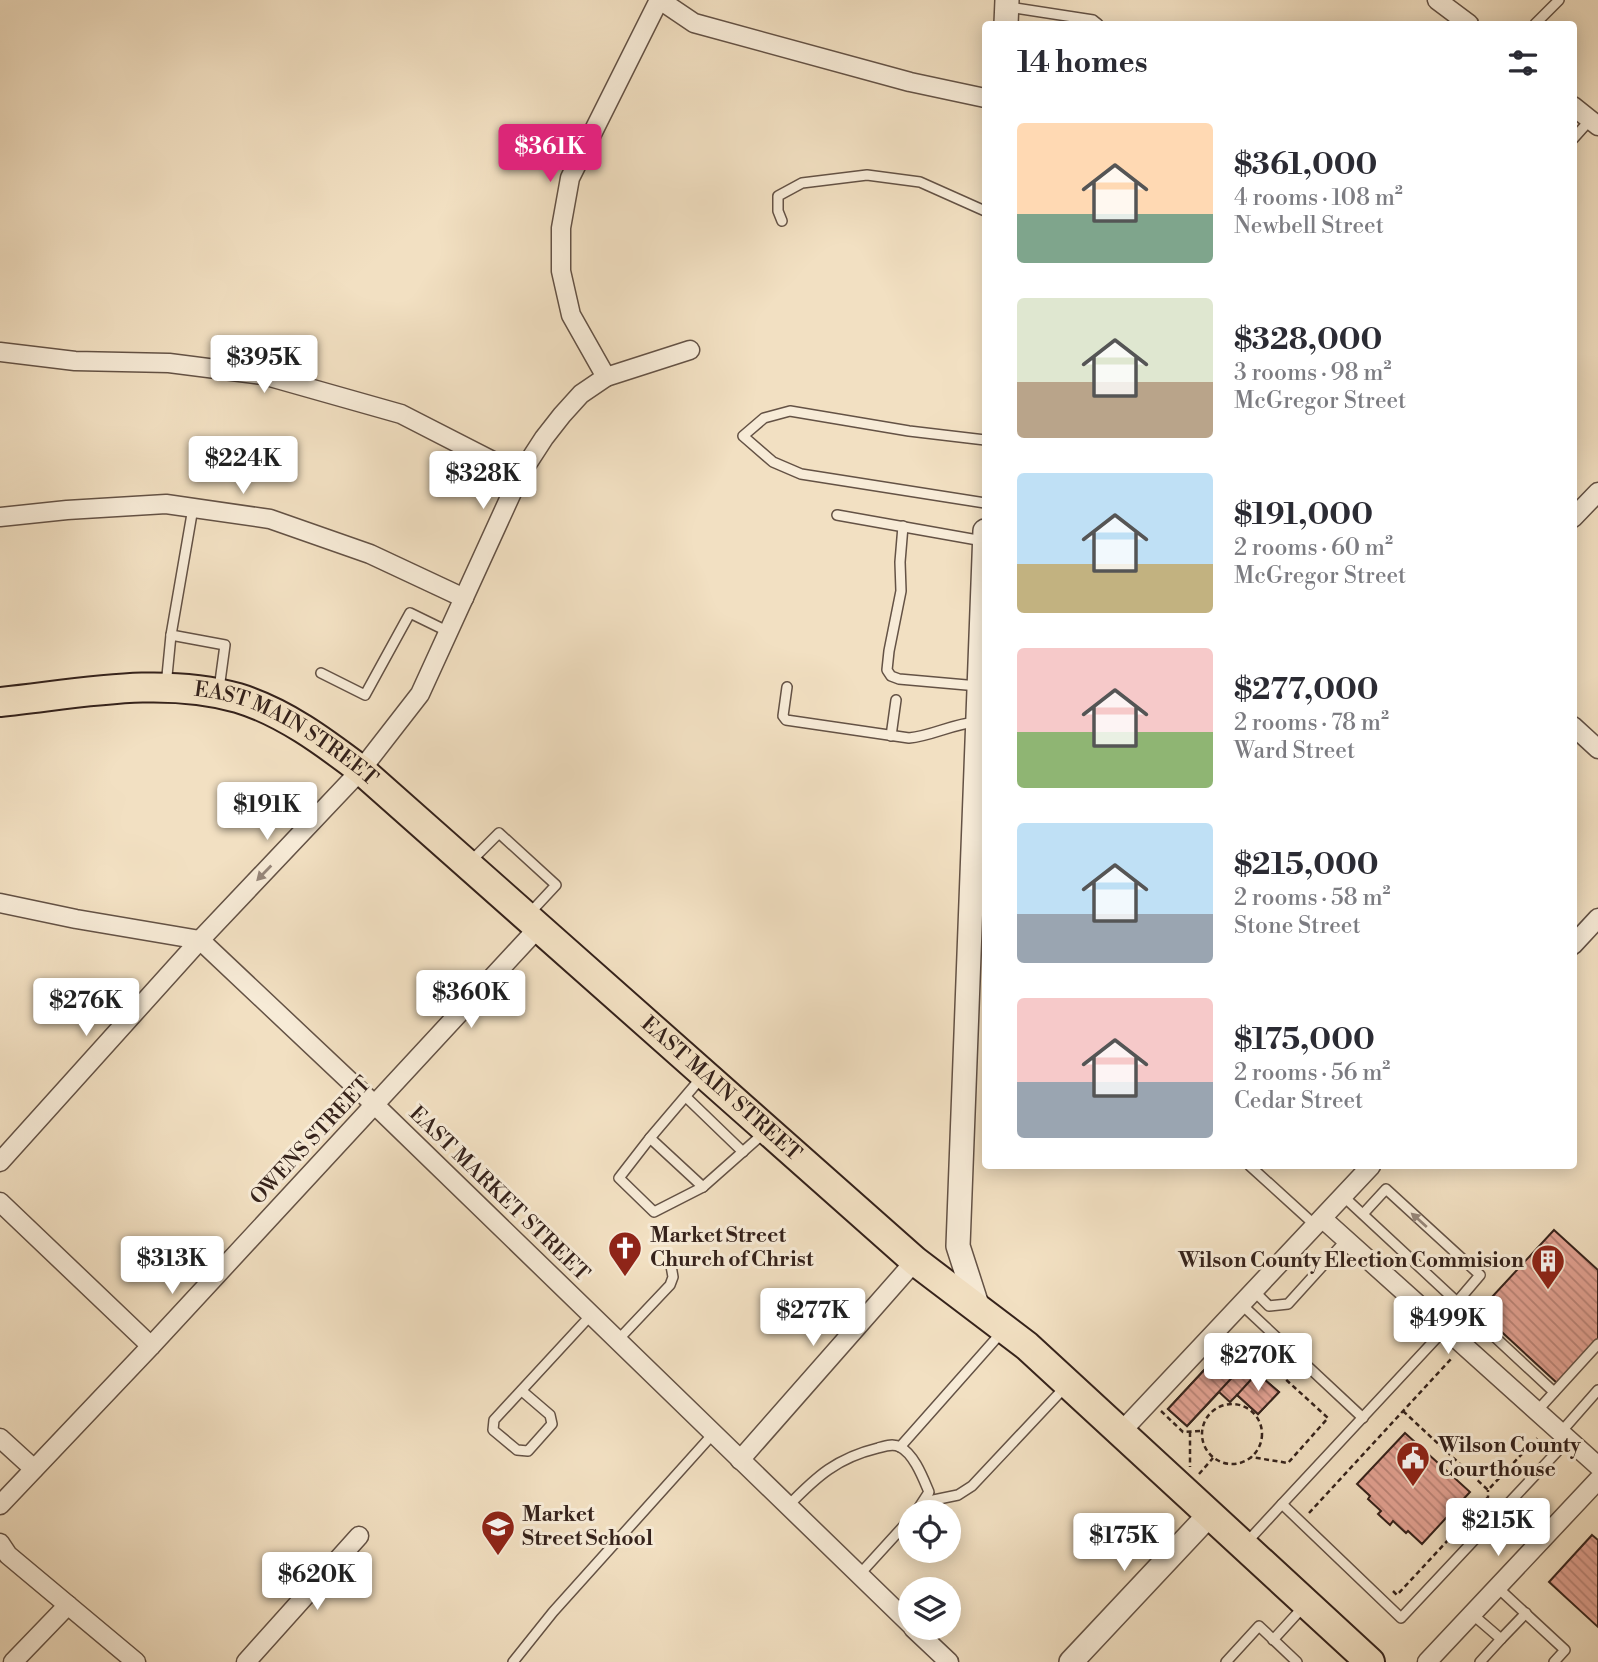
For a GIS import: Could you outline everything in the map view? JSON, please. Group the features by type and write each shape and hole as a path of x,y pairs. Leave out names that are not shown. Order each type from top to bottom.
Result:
{"main road":[{"name":"EAST MAIN STREET","path":"0,702 166,687 239,698 302,728 361,770 915,1261 1005,1329 1068,1384 1370,1662"}],"street":[{"path":"606,377 571,315 561,271 561,228 570,178 660,0 694,23 910,82 982,96"},
{"path":"1437,0 1465,21"},
{"path":"1577,109 1594,123"},
{"path":"0,1162 200,940 361,770 420,694 520,475 568,408 581,394 606,377 690,350"},
{"path":"0,352 75,361 169,362 263,375 401,414 520,475"},
{"path":"1577,512 1598,492"},
{"path":"0,517 166,504 270,519 370,554 464,598"},
{"path":"978,1308 958,1246 976,984 982,626"},
{"path":"1577,730 1598,749"},
{"path":"0,903 200,940"},
{"path":"1577,941 1598,918"},
{"name":"OWENS STREET","path":"0,1506 375,1105 532,923"},
{"name":"EAST MARKET STREET","path":"200,940 375,1105 898,1613"},
{"path":"1120,1433 1368,1169"},
{"path":"0,1202 151,1346"},
{"path":"1319,1222 1346,1240 1598,1466"},
{"path":"740,1460 915,1261"},
{"path":"0,1438 34,1469"},
{"path":"1427,1662 1598,1480"},
{"path":"1071,1662 1209,1515"},
{"path":"246,1662 359,1536"},
{"path":"0,1543 8,1555 136,1662"},
{"path":"13,1662 68,1605"},
{"name":"EAST MARKET STREET","path":"926,1640 949,1662"}],"lane":[{"path":"1538,21 1559,0"},
{"path":"1007,10 1094,21"},
{"path":"1577,136 1594,123"},
{"path":"782,221 778,211 778,195 802,183 867,175 920,182 982,210"},
{"path":"982,440 909,431 790,411 764,418 743,436 773,462 802,474 982,503"},
{"path":"166,687 171,635 193,508"},
{"path":"837,515 982,540"},
{"path":"903,526 901,591 887,670 891,676 899,679 979,686"},
{"path":"321,673 365,695 410,613 449,632"},
{"path":"171,635 225,645 219,694"},
{"path":"787,687 782,716 786,720 909,738 923,737 959,723 981,722"},
{"path":"891,736 896,700"},
{"path":"467,864 499,833 555,885 532,923"},
{"path":"704,1075 619,1178 654,1212 703,1187 767,1131"},
{"path":"686,1097 743,1152"},
{"path":"650,1138 703,1187"},
{"path":"1254,1169 1319,1222"},
{"path":"1363,1214 1386,1189 1480,1275 1457,1302"},
{"path":"1343,1196 1554,1392"},
{"path":"1247,1298 1269,1306 1287,1304 1346,1240"},
{"path":"617,1341 670,1285 673,1277 670,1260"},
{"path":"1247,1298 1363,1418"},
{"path":"522,1391 550,1415 552,1424 528,1451 517,1450 494,1430 494,1420 591,1315"},
{"path":"1243,1546 1445,1328"},
{"path":"900,1447 1005,1329"},
{"path":"1537,1410 1598,1344"},
{"path":"934,1500 958,1495 972,1486 1068,1384"},
{"path":"1282,1504 1401,1618 1565,1436 1598,1390"},
{"path":"513,1662 553,1612 592,1572 713,1434"},
{"path":"788,1506 833,1464 853,1454 891,1445 900,1447 914,1461 929,1492 925,1500"},
{"path":"859,1575 898,1532"},
{"path":"1497,1587 1565,1650 1554,1662"},
{"path":"1273,1640 1306,1604"},
{"path":"1480,1662 1526,1613"},
{"path":"1472,1614 1501,1639"},
{"path":"1226,1662 1259,1626 1297,1662"}],"path":[{"path":"1231,1329 1328,1418 1287,1463 1251,1457"},
{"path":"1318,1521 1308,1512 1451,1359"},
{"path":"1237,1404 1255,1414 1263,1433 1261,1444 1251,1457 1239,1464 1230,1465 1213,1458 1206,1450 1202,1431 1210,1413 1217,1408 1237,1404"},
{"path":"1157,1408 1183,1432 1202,1431"},
{"path":"1403,1411 1488,1490"},
{"path":"1190,1432 1191,1470"},
{"path":"1387,1586 1397,1595 1488,1497 1488,1490 1537,1438"},
{"path":"1197,1476 1213,1458"}],"building":[{"name":"Wilson County Election Commision","path":"1554,1230 1598,1270 1598,1339 1557,1383 1479,1311"},
{"path":"1234,1338 1266,1364 1257,1373 1279,1392 1258,1414 1237,1395 1230,1402 1219,1392 1187,1426 1168,1409"},
{"path":"1234,1338 1253,1355 1187,1426 1168,1409"},
{"path":"1257,1373 1279,1392 1258,1414 1237,1395"},
{"name":"Wilson County Courthouse","path":"1405,1433 1470,1492 1422,1544 1408,1531 1406,1533 1393,1521 1390,1525 1378,1514 1381,1511 1357,1484"},
{"path":"1592,1535 1598,1540 1598,1627 1549,1582"}],"place":[{"name":"Market Street Church of Christ","path":"625,1278"},
{"name":"Wilson County Election Commision","path":"1548,1291"},
{"name":"Wilson County Courthouse","path":"1413,1488"},
{"name":"Market Street School","path":"498,1557"}]}
